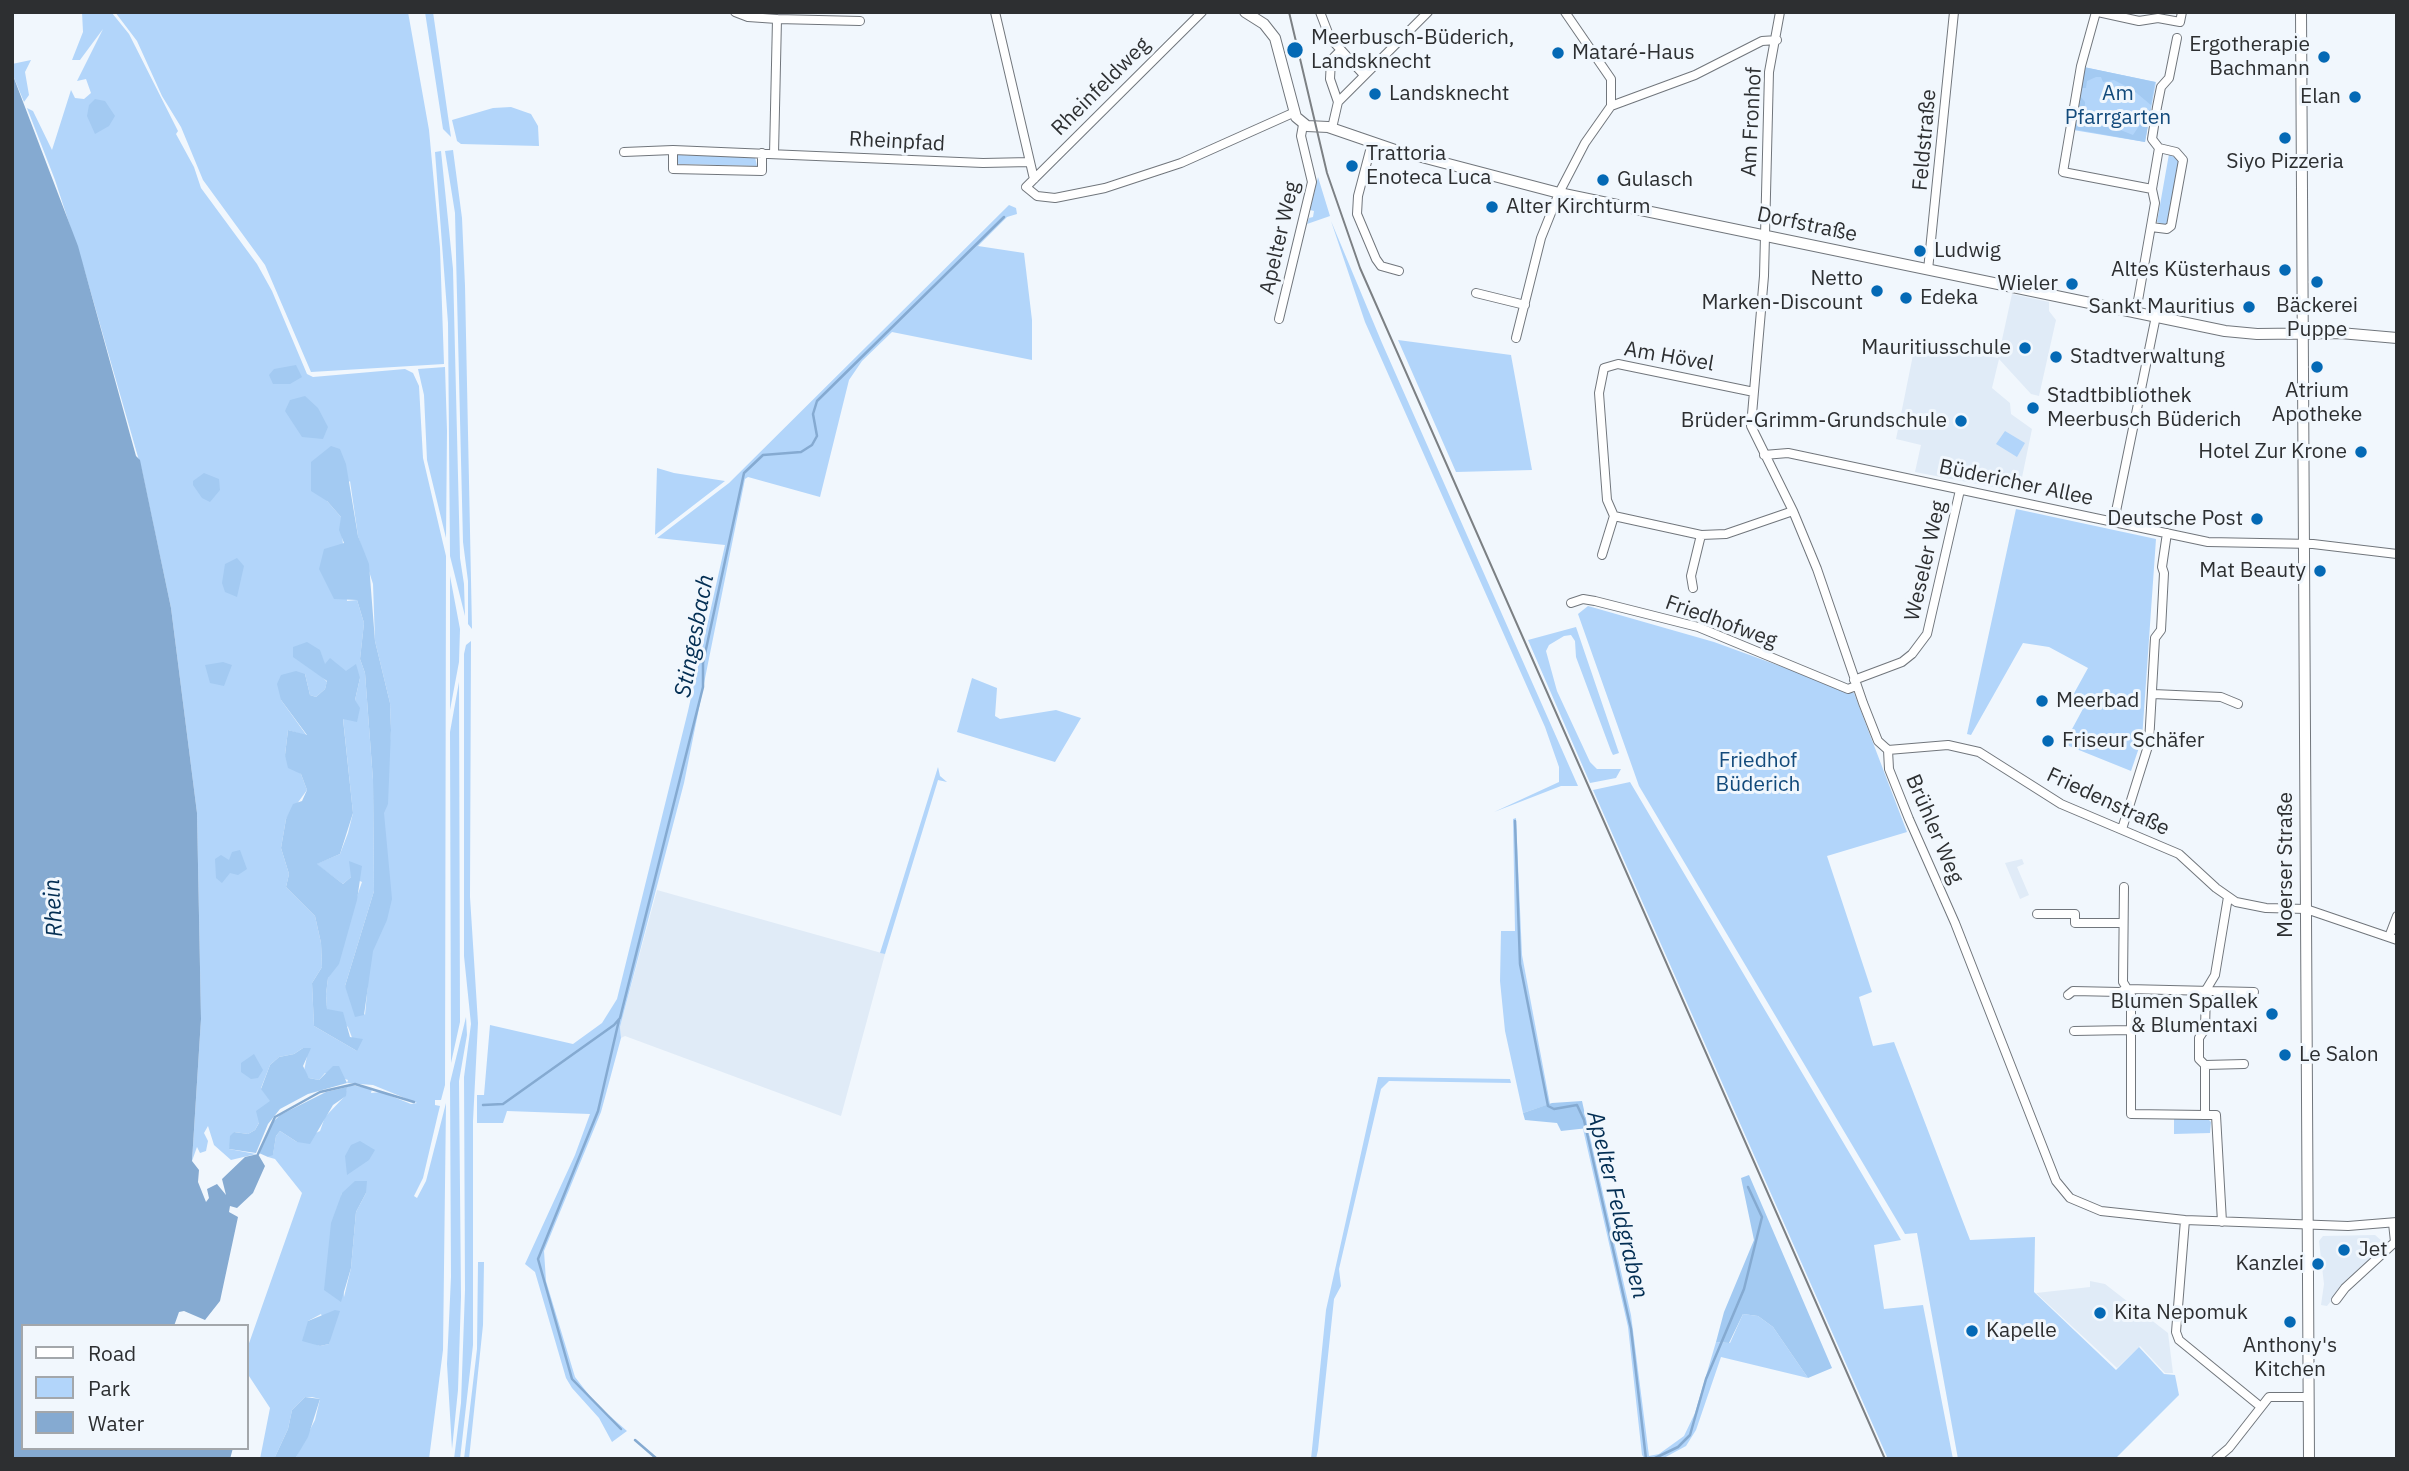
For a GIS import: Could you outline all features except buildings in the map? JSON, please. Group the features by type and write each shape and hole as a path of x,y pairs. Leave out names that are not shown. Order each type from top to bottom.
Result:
{"main road":[{"path":"1245,12 1264,24 1275,38 1295,112 1307,126"},
{"name":"Moerser Straße","path":"2301,12 2309,1459"},
{"name":"Dorfstraße","path":"1307,126 1332,128 1372,143 1559,193 2156,316 2249,334 2302,332 2397,338"}],"street":[{"path":"735,12 748,17 860,21"},
{"path":"995,12 1034,178"},
{"name":"Rheinfeldweg","path":"1202,12 1026,187 1037,196 1055,198 1105,188 1181,163 1295,112"},
{"path":"1320,12 1324,29 1364,75"},
{"path":"1332,128 1338,102 1428,12"},
{"path":"1565,12 1611,79 1611,106"},
{"name":"Am Fronhof","path":"1764,235 1769,72 1780,12"},
{"name":"Feldstraße","path":"1928,270 1954,12"},
{"path":"2152,189 2063,172 2081,66 2097,12 2139,21 2158,18 2180,22 2182,12"},
{"path":"774,154 777,19"},
{"path":"2151,227 2167,229 2171,226 2183,160 2176,152 2159,148 2152,139 2161,86 2169,78 2177,38"},
{"path":"1516,338 1541,238 1559,193 1584,143 1611,106 1695,75 1762,41 1777,40"},
{"path":"1338,102 1329,79 1331,60 1341,50"},
{"name":"Apelter Weg","path":"1279,319 1312,182 1301,136 1307,126"},
{"path":"1372,143 1358,196 1357,214 1381,266 1399,271"},
{"path":"2136,312 2155,203 2152,189 2159,148"},
{"path":"673,150 673,169 762,171 762,153"},
{"name":"Rheinpfad","path":"624,152 673,150 983,163 1030,162"},
{"name":"Brühler Weg","path":"1764,235 1763,299 1751,426 1793,511 1817,569 1855,683 1878,741 1888,750 1889,769 1955,923 2060,1187 2070,1198 2101,1211 2185,1220 2308,1225"},
{"path":"1476,293 1525,305"},
{"path":"2114,521 2156,316"},
{"name":"Am Hövel","path":"1614,516 1607,500 1599,393 1604,368 1618,365 1754,392"},
{"name":"Büdericher Allee","path":"1764,455 1788,453 2227,544 2304,544 2397,554"},
{"name":"Weseler Weg","path":"1855,683 1902,662 1912,654 1927,634 1960,490"},
{"path":"1602,555 1614,516 1701,535 1726,534 1793,511"},
{"path":"2122,829 2149,743 2155,638 2161,630 2162,567 2167,533"},
{"path":"1693,588 1691,576 1701,535"},
{"name":"Friedhofweg","path":"1571,603 1583,599 1595,601 1698,627 1848,689 1855,683"},
{"path":"2153,694 2221,697 2238,704"},
{"name":"Friedenstraße","path":"1888,750 1948,745 1967,747 1994,761 2048,797 2179,854 2228,897 2249,906 2306,909 2393,938"},
{"path":"2124,887 2123,982 2131,995 2131,1114 2216,1115 2222,1222"},
{"path":"2228,897 2215,975 2206,990 2205,1029 2199,1038 2199,1059 2206,1065 2244,1064"},
{"path":"2037,914 2075,914 2075,923 2123,923"},
{"path":"2393,938 2397,916"},
{"path":"2215,975 2221,982 2221,990"},
{"path":"2068,995 2073,991 2120,992 2127,989 2254,992"},
{"path":"2074,1031 2129,1030"},
{"path":"2205,1115 2206,1065"},
{"path":"2185,1220 2176,1332 2179,1340 2261,1407"},
{"path":"2308,1225 2395,1223 2395,1242 2345,1288 2336,1300"},
{"path":"2216,1459 2269,1397 2309,1397"}],"shaded area":[{"path":"2084,67 2155,82 2151,105 2133,90 2114,80 2103,82 2101,77 2096,77 2087,81 2086,88 2081,88"},
{"path":"2079,95 2085,102 2084,124 2108,125 2133,135 2151,108 2145,142 2073,129"},
{"path":"95,99 105,101 115,116 109,126 95,134 87,116 89,105"},
{"name":"Brüder-Grimm-Grundschule","path":"2012,294 2049,302 2049,311 2056,320 2039,396 2031,394 1999,359 1992,388 2010,403 2011,414 2032,429 2019,492 1915,472 1921,445 1896,439 1916,340 1998,358"},
{"path":"296,365 302,377 290,384 273,384 269,375 274,369"},
{"path":"305,396 318,408 328,427 323,439 302,437 285,411 290,400"},
{"path":"331,446 340,449 346,464 358,536 369,564 375,641 390,703 388,804 384,813 392,899 387,920 373,951 364,1015 355,1017 345,986 374,891 373,780 365,673 360,659 364,623 357,600 334,599 319,569 324,549 344,543 339,530 341,517 327,501 311,491 311,462"},
{"path":"204,473 219,479 220,490 210,502 202,498 193,485 193,481"},
{"path":"237,558 244,566 237,597 225,592 222,583 225,564"},
{"path":"307,642 320,650 325,664 330,658 346,671 356,664 360,678 355,700 360,708 357,722 343,719 353,813 340,854 317,864 343,884 351,877 349,861 362,866 357,900 339,964 328,978 326,994 327,1009 343,1012 350,1037 363,1039 357,1051 314,1026 312,983 322,967 321,943 315,916 286,887 289,874 281,848 286,819 293,804 302,801 307,790 301,774 288,768 285,755 288,730 307,735 281,700 277,684 281,675 296,671 305,674 310,695 316,697 325,689 327,681 293,657 293,647"},
{"path":"223,662 232,665 224,686 210,683 205,665"},
{"path":"240,850 247,869 238,875 230,873 222,883 216,878 215,859 221,855 229,860 232,852"},
{"path":"2022,859 2024,864 2017,867 2029,895 2020,899 2005,863"},
{"path":"657,890 885,954 841,1116 625,1036 621,1038 620,1027"},
{"path":"303,1048 311,1048 303,1066 309,1078 319,1080 333,1066 339,1066 347,1083 308,1094 280,1109 268,1124 256,1153 229,1149 230,1136 234,1132 248,1134 255,1130 259,1123 256,1111 270,1101 261,1089 270,1065 279,1057 294,1054"},
{"path":"254,1054 263,1070 258,1078 251,1079 241,1072 241,1063"},
{"path":"347,1087 346,1096 333,1105 310,1144 297,1142 280,1131 276,1136 273,1155 268,1157 259,1153 271,1124 280,1115 326,1092"},
{"path":"1582,1101 1588,1128 1561,1131 1557,1123 1525,1120 1523,1113 1552,1103"},
{"path":"360,1141 375,1150 369,1160 347,1175 345,1156 351,1145"},
{"path":"1749,1175 1832,1368 1808,1378 1773,1327 1758,1316 1743,1314 1729,1343 1716,1342 1724,1312 1754,1240 1741,1178"},
{"path":"355,1181 367,1181 366,1193 356,1212 351,1268 341,1302 324,1290 331,1223 342,1193"},
{"path":"2375,1235 2382,1241 2381,1249 2344,1285 2327,1306 2321,1305 2324,1284 2319,1241 2323,1236"},
{"name":"Kita Nepomuk","path":"2090,1281 2105,1284 2168,1333 2173,1373 2165,1373 2140,1346 2117,1368 2036,1293 2090,1287"},
{"path":"335,1310 340,1311 329,1344 320,1346 302,1341 308,1321"},
{"path":"305,1397 320,1399 308,1437 295,1459 274,1459 288,1429 292,1410"}],"green space":[{"path":"82,12 112,13 129,34 178,131 176,134 194,167 201,188 257,264 272,291 307,374 313,377 405,369 413,373 419,386 423,458 446,556 445,1085 441,1100 435,1100 435,1105 440,1106 423,1178 414,1196 417,1198 426,1181 446,1103 443,1350 429,1459 295,1459 315,1420 320,1399 305,1397 292,1410 288,1429 274,1459 260,1459 270,1408 248,1375 248,1346 302,1193 275,1159 268,1157 273,1154 276,1136 280,1131 297,1142 320,1131 325,1117 345,1096 347,1087 351,1085 372,1089 371,1093 381,1092 411,1104 417,1103 373,1085 347,1083 348,1080 325,1073 319,1080 309,1078 304,1071 307,1056 303,1048 294,1054 279,1057 270,1065 261,1088 271,1101 255,1130 248,1134 234,1132 229,1149 256,1154 231,1160 214,1145 208,1126 204,1133 208,1141 206,1151 200,1153 197,1147 192,1161 201,1019 197,813 171,608 142,471 85,272 55,180 27,108 33,111 52,150 71,90 75,98 84,99 91,93 86,79 77,81 103,29 80,60 72,60 83,32","holes":["350,481 358,536 373,584 375,641 390,703 391,730 365,1015 345,986 374,891 373,780 365,673 360,659 364,623 357,600 347,601 341,517 327,501","325,664 360,678 355,700 357,721 343,718 353,813 340,854 316,864 343,884 351,877 362,882 328,978 326,994 327,1009 348,1027 357,1051 314,1026 312,983 322,967 321,943 315,916 286,887 289,874 281,848 286,819 307,790 301,774 285,755 288,730 307,736 281,700 305,674 310,695 316,697 325,689 327,682 317,671","342,1193 366,1193 356,1212 351,1268 344,1297 339,1208","321,1314 330,1337 329,1344 320,1346 308,1341 308,1321"]},
{"path":"115,12 408,12 429,130 440,248 444,364 311,372 265,265 203,180 181,127 162,96 137,41"},
{"path":"425,12 433,12 451,137 443,129"},
{"path":"31,60 25,72 29,95 24,102 12,73 12,64"},
{"name":"Am Pfarrgarten","path":"2083,67 2156,82 2145,142 2073,130"},
{"path":"511,107 531,114 538,126 539,146 461,144 457,141 452,120 493,108"},
{"path":"453,150 462,218 465,286 472,629 468,624 468,581 463,542 455,213 445,151"},
{"path":"441,151 453,269 460,558 465,616 450,556 448,323 435,152"},
{"path":"2169,154 2179,160 2169,223 2165,225 2157,222"},
{"path":"678,155 755,157 757,166 679,164 676,163"},
{"path":"1318,177 1330,216 1307,224 1309,218 1313,217 1314,211 1310,210"},
{"path":"1009,205 1016,208 1017,214 1007,217 978,246 1024,253 1032,320 1032,360 892,332 862,361 849,380 820,497 748,477 745,479 684,783 620,1027 621,1038 601,1112 544,1251 546,1281 575,1377 596,1404 627,1431 612,1442 599,1418 566,1378 535,1272 525,1264 575,1155 590,1114 507,1111 503,1123 477,1123 477,1095 484,1095 490,1025 573,1044 602,1023 617,999 688,711 725,545 657,538 729,483"},
{"path":"1331,221 1382,343 1578,786 1561,786 1494,812 1559,782 1559,767 1545,727 1365,322"},
{"path":"1398,340 1511,355 1532,470 1456,472"},
{"path":"445,367 446,538 427,460 424,395 418,369"},
{"path":"2005,431 2025,443 2017,457 1996,444"},
{"path":"657,468 674,473 725,481 655,535"},
{"path":"2016,509 2156,539 2142,739 2131,771 2064,744 2085,705 2072,697 2088,668 2049,647 2023,643 1971,735 1967,734"},
{"path":"450,576 460,629 459,662 450,710"},
{"name":"Friedhof Büderich","path":"1588,606 1714,642 1854,693 1907,832 1827,856 1872,992 1859,997 1873,1046 1894,1042 1970,1240 2035,1237 2034,1292 2116,1370 2139,1347 2164,1374 2175,1375 2179,1395 2115,1459 1958,1459 1917,1233 1905,1234 1639,786 1578,614"},
{"path":"1576,627 1619,753 1613,755 1611,751 1576,657 1575,641 1571,635 1549,645 1546,651 1557,691 1590,762 1597,769 1621,769 1616,778 1590,783 1528,640"},
{"path":"471,641 470,897 478,1023 473,1121 473,1345 460,1459 454,1459 461,1403 465,1290 464,1077 471,1024 464,956 464,654 466,645"},
{"path":"972,678 997,688 995,716 1000,719 1056,710 1081,718 1055,762 957,732"},
{"path":"459,682 460,1022 451,1063 450,732"},
{"path":"938,767 940,776 947,782 938,780 885,954 880,953"},
{"path":"1630,782 1901,1240 1874,1245 1884,1309 1923,1305 1953,1459 1888,1459 1593,790"},
{"path":"1516,818 1522,955 1550,1104 1523,1113 1505,1031 1500,981 1501,931 1515,931 1513,819"},
{"path":"466,1017 467,1035 459,1081 461,1297 458,1390 452,1449 447,1364 451,1277 450,1083"},
{"path":"1378,1077 1510,1079 1511,1083 1389,1081 1381,1089 1339,1269 1341,1286 1334,1299 1318,1450 1316,1459 1311,1459 1326,1310"},
{"path":"2174,1119 2208,1119 2211,1122 2210,1133 2174,1134"},
{"path":"1588,1128 1631,1315 1649,1456 1659,1454 1684,1436 1695,1413 1716,1342 1730,1343 1743,1314 1758,1316 1773,1327 1808,1378 1721,1357 1696,1430 1686,1446 1662,1459 1645,1459 1642,1455 1628,1327 1583,1129"},
{"path":"478,1262 484,1262 483,1325 469,1459 464,1459 477,1349"}],"water":[{"name":"Rhein","path":"12,73 78,246 136,456 140,460 171,608 197,813 201,1019 192,1161 199,1170 198,1182 206,1202 209,1198 207,1189 217,1184 226,1195 222,1179 245,1157 258,1154 265,1166 253,1193 237,1208 230,1206 229,1212 238,1217 220,1301 205,1320 184,1311 179,1312 175,1324 21,1324 21,1450 232,1450 230,1459 12,1459"}],"waterway":[{"name":"Stingesbach","path":"483,1105 503,1104 620,1018 703,687 703,663 744,473 763,455 801,452 812,445 817,436 813,414 817,401 1004,217"},
{"name":"Apelter Feldgraben","path":"1515,821 1520,964 1548,1106 1554,1109 1577,1105 1584,1120 1631,1329 1646,1459"},
{"name":"Apelter Feldgraben","path":"619,1020 598,1111 538,1259 572,1379 621,1429"},
{"name":"Stingesbach","path":"258,1154 275,1117 320,1092 355,1084 414,1102"},
{"name":"Apelter Feldgraben","path":"1653,1459 1678,1447 1690,1435 1706,1379 1744,1289 1762,1217 1748,1187"},
{"name":"Apelter Feldgraben","path":"635,1440 657,1459"}],"tram line":[{"path":"1289,12 1327,173 1360,268 1885,1459"}],"place":[{"name":"Meerbusch-Büderich, Landsknecht","path":"1295,50"},
{"name":"Mataré-Haus","path":"1558,53"},
{"name":"Ergotherapie Bachmann","path":"2324,57"},
{"name":"Landsknecht","path":"1375,94"},
{"name":"Elan","path":"2355,97"},
{"name":"Siyo Pizzeria","path":"2285,138"},
{"name":"Trattoria Enoteca Luca","path":"1352,166"},
{"name":"Gulasch","path":"1603,180"},
{"name":"Alter Kirchturm","path":"1492,207"},
{"name":"Ludwig","path":"1920,251"},
{"name":"Altes Küsterhaus","path":"2285,270"},
{"name":"Bäckerei Puppe","path":"2317,282"},
{"name":"Wieler","path":"2072,284"},
{"name":"Netto Marken-Discount","path":"1877,291"},
{"name":"Edeka","path":"1906,298"},
{"name":"Sankt Mauritius","path":"2249,307"},
{"name":"Mauritiusschule","path":"2025,348"},
{"name":"Stadtverwaltung","path":"2056,357"},
{"name":"Atrium Apotheke","path":"2317,367"},
{"name":"Stadtbibliothek Meerbusch Büderich","path":"2033,408"},
{"name":"Brüder-Grimm-Grundschule","path":"1961,421"},
{"name":"Hotel Zur Krone","path":"2361,452"},
{"name":"Deutsche Post","path":"2257,519"},
{"name":"Mat Beauty","path":"2320,571"},
{"name":"Meerbad","path":"2042,701"},
{"name":"Friseur Schäfer","path":"2048,741"},
{"name":"Blumen Spallek & Blumentaxi","path":"2272,1014"},
{"name":"Le Salon","path":"2285,1055"},
{"name":"Jet","path":"2344,1250"},
{"name":"Kanzlei","path":"2318,1264"},
{"name":"Kita Nepomuk","path":"2100,1313"},
{"name":"Anthony's Kitchen","path":"2290,1322"},
{"name":"Kapelle","path":"1972,1331"}]}
